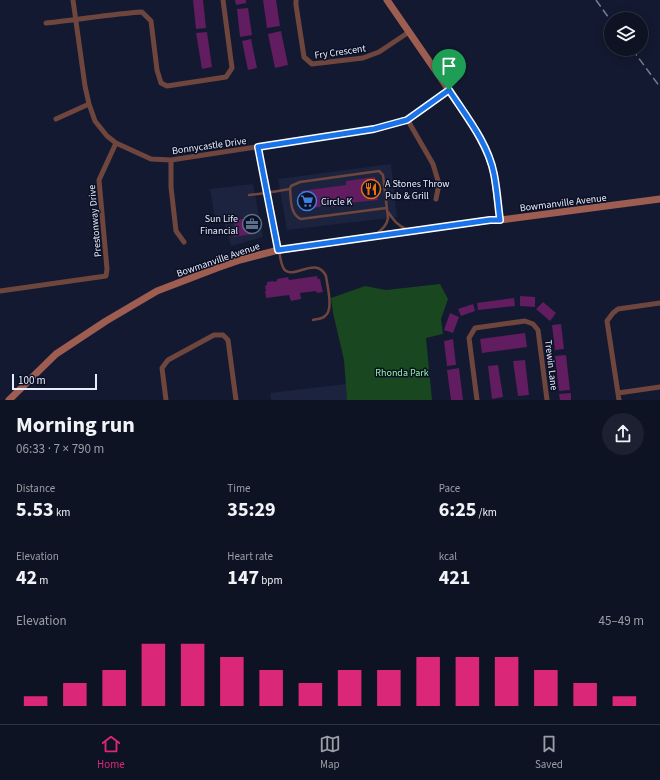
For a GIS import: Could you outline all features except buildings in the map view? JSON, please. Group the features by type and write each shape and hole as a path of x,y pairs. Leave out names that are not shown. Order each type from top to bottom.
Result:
{"main road":[{"path":"387,0 449,90 475,130 487,152 494,173 500,220"},
{"name":"Bowmanville Avenue","path":"10,400 56,354 106,321 157,292 234,262 278,250 490,220 500,220 660,199"}],"street":[{"name":"Bonnycastle Drive","path":"73,0 85,86 89,104 95,120 107,136 116,143 151,159 171,160 374,129 407,120 449,90"},
{"path":"46,23 142,12 151,21 161,83 167,86 226,77 232,68 223,0"},
{"name":"Fry Crescent","path":"296,0 304,57 312,64 363,58 379,52 409,32"},
{"path":"56,119 89,104"},
{"path":"407,120 433,164 439,184 436,199"},
{"name":"Prestonway Drive","path":"0,291 106,276 107,269 99,180 116,143"},
{"path":"258,147 278,250"},
{"path":"171,160 171,186 176,231 184,242"},
{"path":"619,400 607,321 618,309 660,303"},
{"name":"Trewin Lane","path":"477,400 469,338 475,328 525,321 533,324 538,330 547,400"},
{"path":"166,400 162,368 168,360 214,335 223,335 228,340 236,400"},
{"path":"618,393 660,387"}],"lane":[{"path":"249,195 290,189 291,186 300,182 379,171 383,174 388,218 387,223 379,232 370,237"},
{"path":"290,189 294,213 301,219 387,210"},
{"path":"387,210 398,225 404,229 414,231"},
{"path":"278,250 283,268 287,271 292,272 317,267 324,272 326,276 330,309 326,316 313,320"}],"shaded area":[{"path":"391,164 397,217 287,230 278,179"},
{"path":"253,184 263,237 231,246 223,218 215,219 210,189"},
{"path":"346,384 347,400 271,400 270,393"}],"green space":[{"name":"Rhonda Park","path":"440,284 448,299 441,319 443,334 426,338 432,400 347,400 344,360 331,298 365,286 386,290"}],"railway":[{"path":"596,0 605,12"},
{"path":"637,56 660,87"}],"place":[{"name":"A Stones Throw Pub & Grill","path":"371,189"},
{"name":"Circle K","path":"307,201"},
{"name":"Sun Life Financial","path":"252,224"}],"route":[{"path":"449,90 475,130 487,152 494,173 500,220 490,220 278,250 258,147 374,129 407,120 449,90"}]}
